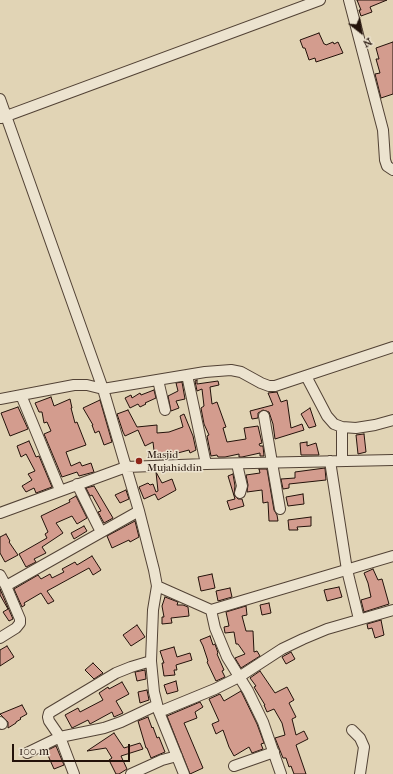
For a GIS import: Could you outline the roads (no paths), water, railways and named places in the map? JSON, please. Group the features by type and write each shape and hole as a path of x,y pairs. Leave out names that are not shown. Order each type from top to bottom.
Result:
{"street":[{"path":"3,118 320,0"},
{"path":"349,0 383,130 385,160 387,166 393,170"},
{"path":"0,99 3,118 103,389 139,510 157,586 153,610 151,660 154,692 158,708 184,774"},
{"path":"0,399 74,385 87,385 103,389 187,375 231,370 241,372 269,386 275,386 393,347"},
{"path":"187,375 206,464"},
{"path":"306,376 327,416 334,424 342,427 356,428 375,426 393,420"},
{"path":"158,380 165,410"},
{"path":"21,395 60,490"},
{"path":"264,416 280,509"},
{"path":"342,427 342,461"},
{"path":"0,513 60,490 126,468 206,464 393,460"},
{"path":"330,461 347,570 359,619"},
{"path":"237,464 242,486 240,493"},
{"path":"77,484 101,532"},
{"path":"6,586 139,510"},
{"path":"157,586 211,610 393,556"},
{"path":"0,575 20,619 20,623 16,628 0,638"},
{"path":"211,610 215,628 227,656 257,707 281,774"},
{"path":"27,753 60,737 104,728 215,689 239,677 282,649 328,629 393,610"},
{"path":"74,774 60,737 49,721 49,713 116,673 151,660"},
{"path":"352,730 360,738 364,747 360,774"},
{"path":"234,766 274,752"},
{"path":"131,774 162,760 176,756"}],"place":[{"name":"Masjid Mujahiddin","path":"139,461"}]}
